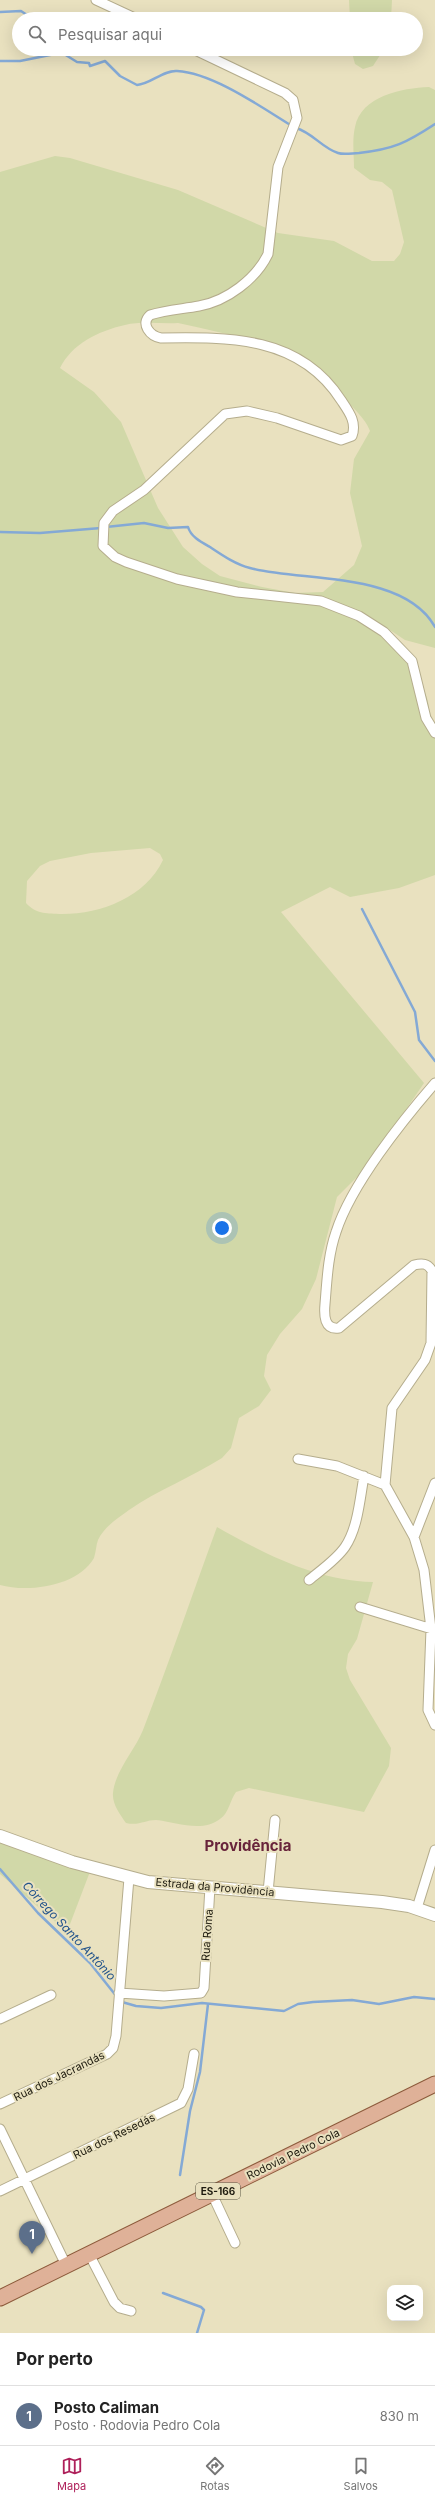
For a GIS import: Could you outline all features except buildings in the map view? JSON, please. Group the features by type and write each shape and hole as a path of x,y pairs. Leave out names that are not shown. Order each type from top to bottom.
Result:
{"main road":[{"name":"Rodovia Pedro Cola","path":"0,2298 435,2084"}],"street":[{"path":"96,0 123,12"},
{"path":"208,56 285,93 293,100 297,118 278,166 268,254 262,266 235,290 211,303 150,315 147,318 148,330 161,338 233,339 264,344 289,354 304,362 322,377 350,414 355,429 352,436 342,440 277,418 247,411 225,414 144,490 113,512 104,523 104,546 111,554 126,562 178,579 237,592 321,601 359,616 384,632 412,661 426,718 435,734"},
{"path":"435,1083 399,1129 351,1197 335,1233 329,1263 324,1314 328,1325 335,1329 344,1326 408,1269 420,1263 430,1266 433,1286 429,1352 396,1401 390,1414 385,1485 414,1537 424,1570 433,1630 428,1710 435,1725"},
{"path":"298,1459 337,1466 385,1485"},
{"path":"309,1580 345,1547 355,1521 364,1476"},
{"path":"414,1537 435,1483"},
{"path":"360,1607 433,1630"},
{"path":"268,1892 275,1820"},
{"name":"Estrada da Providência","path":"0,1836 72,1862 129,1878 210,1887 382,1902 416,1908 435,1915"},
{"path":"416,1908 435,1850"},
{"name":"Rua dos Jacrandás","path":"0,2104 110,2052 116,2036 129,1878"},
{"name":"Rua Roma","path":"118,1998 195,1995 203,1991 210,1887"},
{"path":"0,2019 51,1995"},
{"name":"Rua dos Resedás","path":"0,2191 181,2103 188,2090 194,2054"},
{"path":"0,2129 66,2265"},
{"path":"212,2194 235,2243"},
{"path":"89,2254 114,2302 120,2308 131,2311"}],"green space":[{"path":"349,0 392,0 391,12 350,12"},
{"path":"353,56 379,56 373,66 363,69 355,64"},
{"path":"429,87 435,90 435,648 405,640 390,630 424,689 428,703 430,723 435,736 435,875 399,888 350,897 330,887 281,912 424,1083 367,1167 337,1197 316,1279 302,1309 280,1334 267,1355 264,1376 271,1390 259,1406 239,1418 231,1448 222,1458 140,1503 112,1523 98,1540 94,1558 87,1568 77,1575 52,1585 38,1587 25,1588 0,1585 0,172 55,156 70,158 178,190 278,233 334,241 372,261 394,261 400,254 404,242 392,190 382,182 370,180 354,168 354,132 359,116 365,108 374,101 395,92","holes":["178,323 279,348 301,362 330,386 356,411 370,431 354,459 350,493 362,546 354,565 323,592 295,593 262,587 220,576 202,564 183,547 158,508 121,422 94,392 60,368 71,352 79,345 105,331 131,324","150,848 160,854 163,860 145,885 119,902 105,907 74,914 45,913 33,909 26,903 27,881 40,866 50,861 91,853"]},
{"path":"217,1527 272,1556 311,1571 331,1577 373,1582 357,1639 348,1654 346,1668 350,1680 391,1748 389,1766 364,1812 249,1788 236,1792 223,1816 213,1823 205,1825 189,1826 156,1820 131,1824 126,1823 117,1809 113,1793 117,1777 143,1730"},
{"path":"0,1836 91,1869 67,1932 0,1874"}],"waterway":[{"path":"0,12 22,12"},
{"path":"0,61 20,61 45,56"},
{"path":"67,56 77,62 89,63 90,66 105,61 120,76 137,85 172,71 191,73 221,84 292,126"},
{"path":"296,128 307,133 332,151 340,154 346,154 391,147 416,136 435,124"},
{"path":"106,527 144,523 168,528 188,527 191,534 200,541 229,559 250,568 351,582 377,587 400,596 420,609 435,627"},
{"path":"0,532 40,533 101,528"},
{"path":"362,909 415,1012 419,1040 435,1061"},
{"name":"Córrego Santo Antônio","path":"0,1869 38,1913 90,1963 117,1997"},
{"name":"Córrego Santo Antônio","path":"122,2002 136,2006 161,2008 202,2003 284,2011 298,2004 313,2002 352,2000 379,2004 414,1997 435,1999"},
{"path":"180,2175 190,2111 200,2072 208,2004"},
{"path":"163,2293 201,2307 204,2310 197,2333"}],"place":[{"name":"Posto Caliman","path":"32,2254"}],"district":[{"name":"Providência","path":"248,1846"}]}
